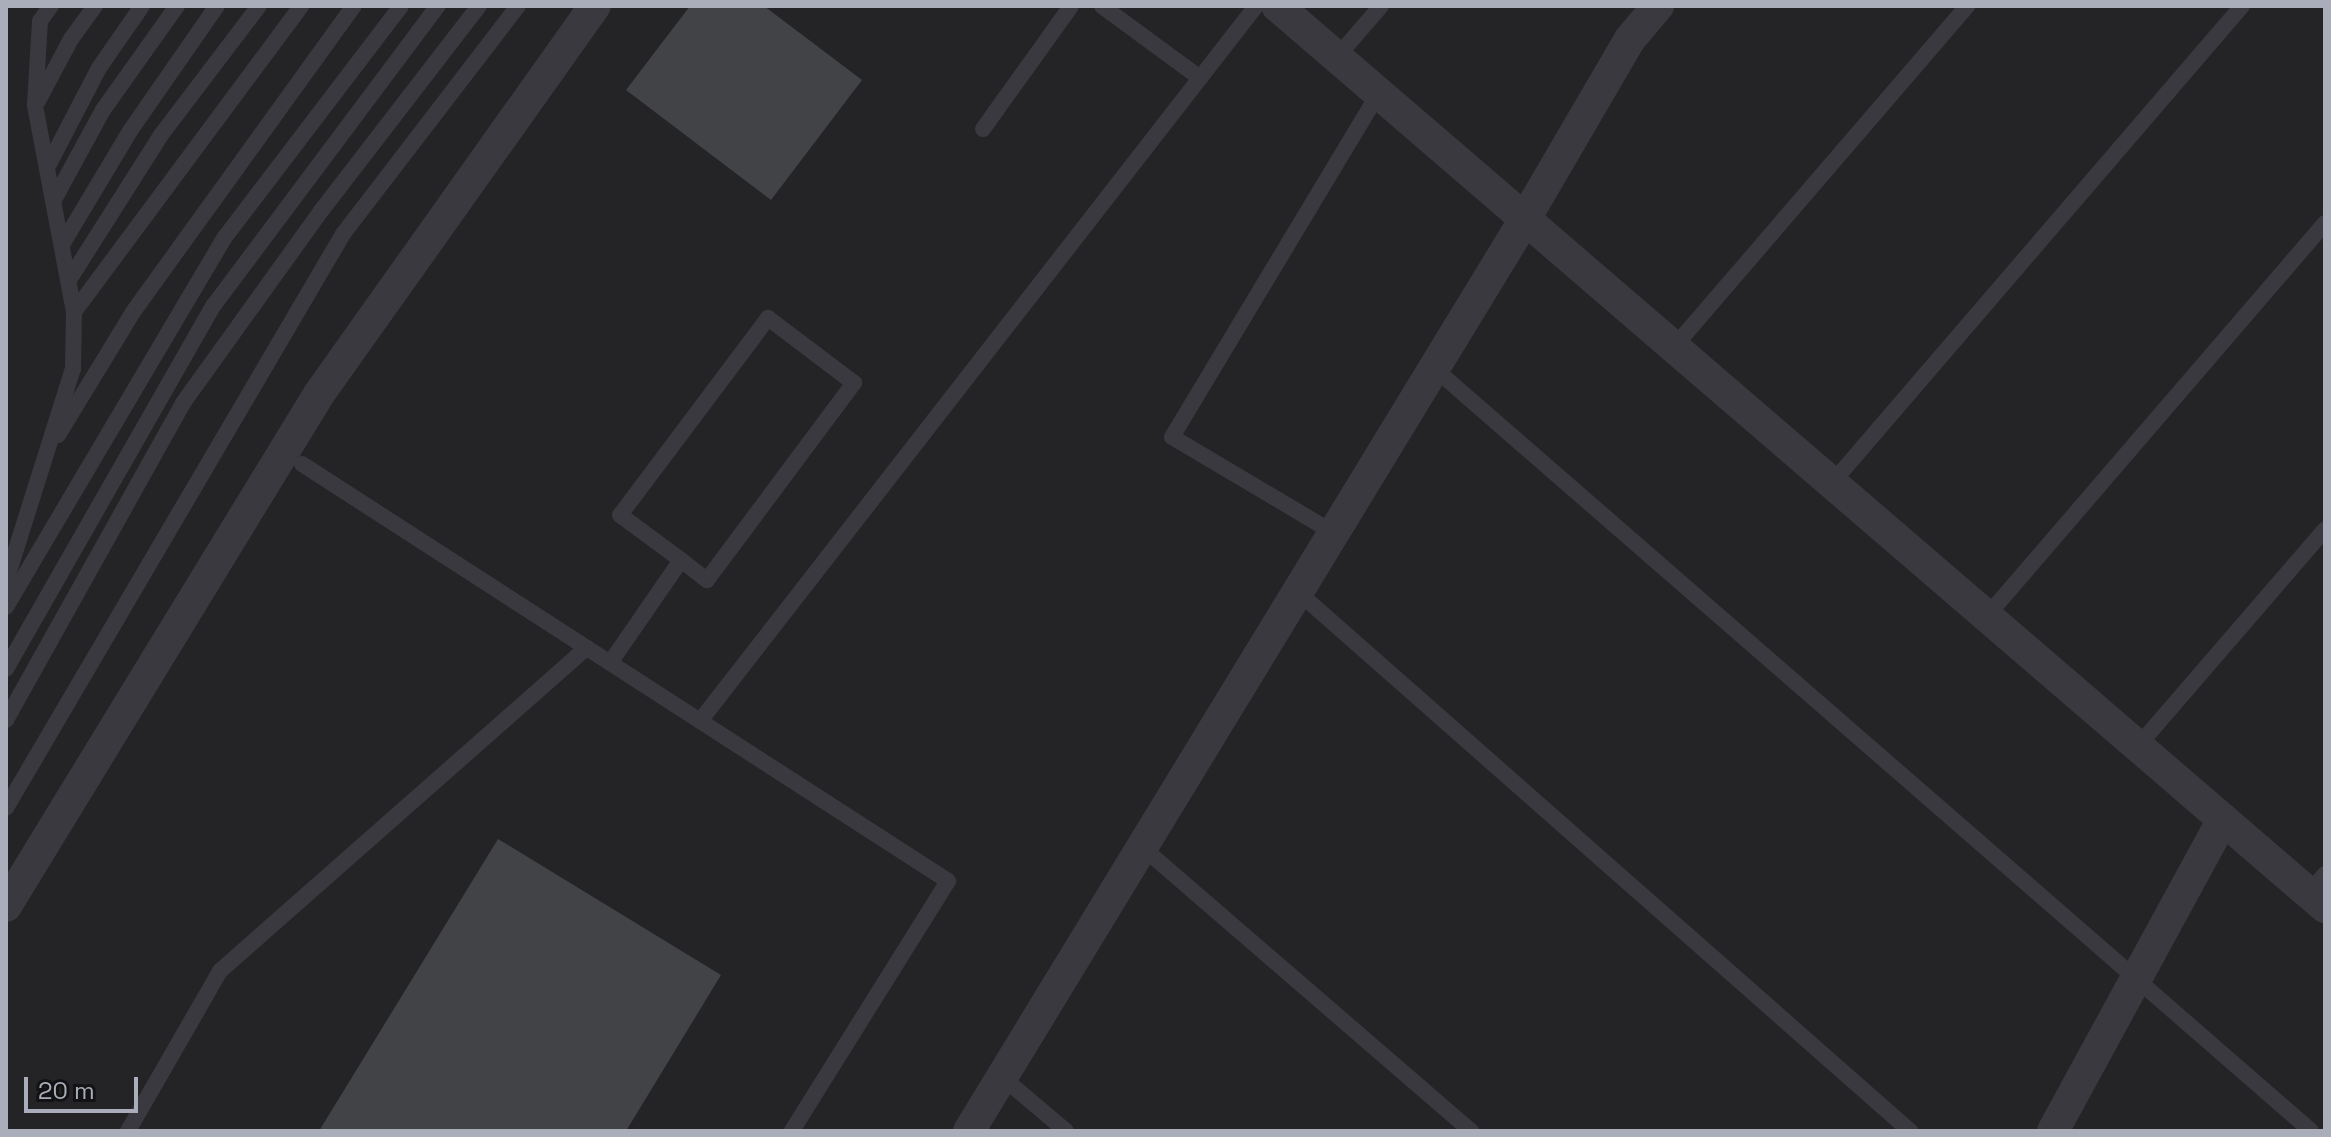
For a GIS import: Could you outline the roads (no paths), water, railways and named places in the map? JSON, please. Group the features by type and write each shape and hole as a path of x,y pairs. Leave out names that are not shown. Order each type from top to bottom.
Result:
{"street":[{"path":"6,906 319,394 595,6"},
{"path":"1277,6 2223,819 2320,891"},
{"path":"969,1131 1525,219 1630,39 1658,6"},
{"path":"2053,1131 2223,819"}],"lane":[{"path":"6,581 73,369 74,312 49,164 35,105 40,21 51,6"},
{"path":"35,105 71,39 95,6"},
{"path":"49,164 99,68 142,6"},
{"path":"55,198 103,110 177,6"},
{"path":"63,243 130,131 217,6"},
{"path":"69,280 161,135 259,6"},
{"path":"74,312 301,6"},
{"path":"45,457 133,312 354,6"},
{"path":"6,607 156,346 225,237 401,6"},
{"path":"6,669 214,305 438,6"},
{"path":"6,720 183,403 321,211 479,6"},
{"path":"6,808 343,234 518,6"},
{"path":"983,129 1071,6"},
{"path":"1102,6 1200,78"},
{"path":"700,721 1256,6"},
{"path":"1337,57 1381,6"},
{"path":"1674,347 1967,6"},
{"path":"1832,483 2242,6"},
{"path":"1334,533 1172,437 1379,93"},
{"path":"1987,616 2325,223"},
{"path":"768,318 854,383 707,580 681,560 620,515 768,318"},
{"path":"1434,368 2311,1131"},
{"path":"302,464 948,881 792,1131"},
{"path":"2138,746 2325,529"},
{"path":"610,663 681,560"},
{"path":"1298,592 1910,1131"},
{"path":"128,1131 220,971 587,648"},
{"path":"1142,847 1471,1131"},
{"path":"1002,1077 1066,1131"}]}
